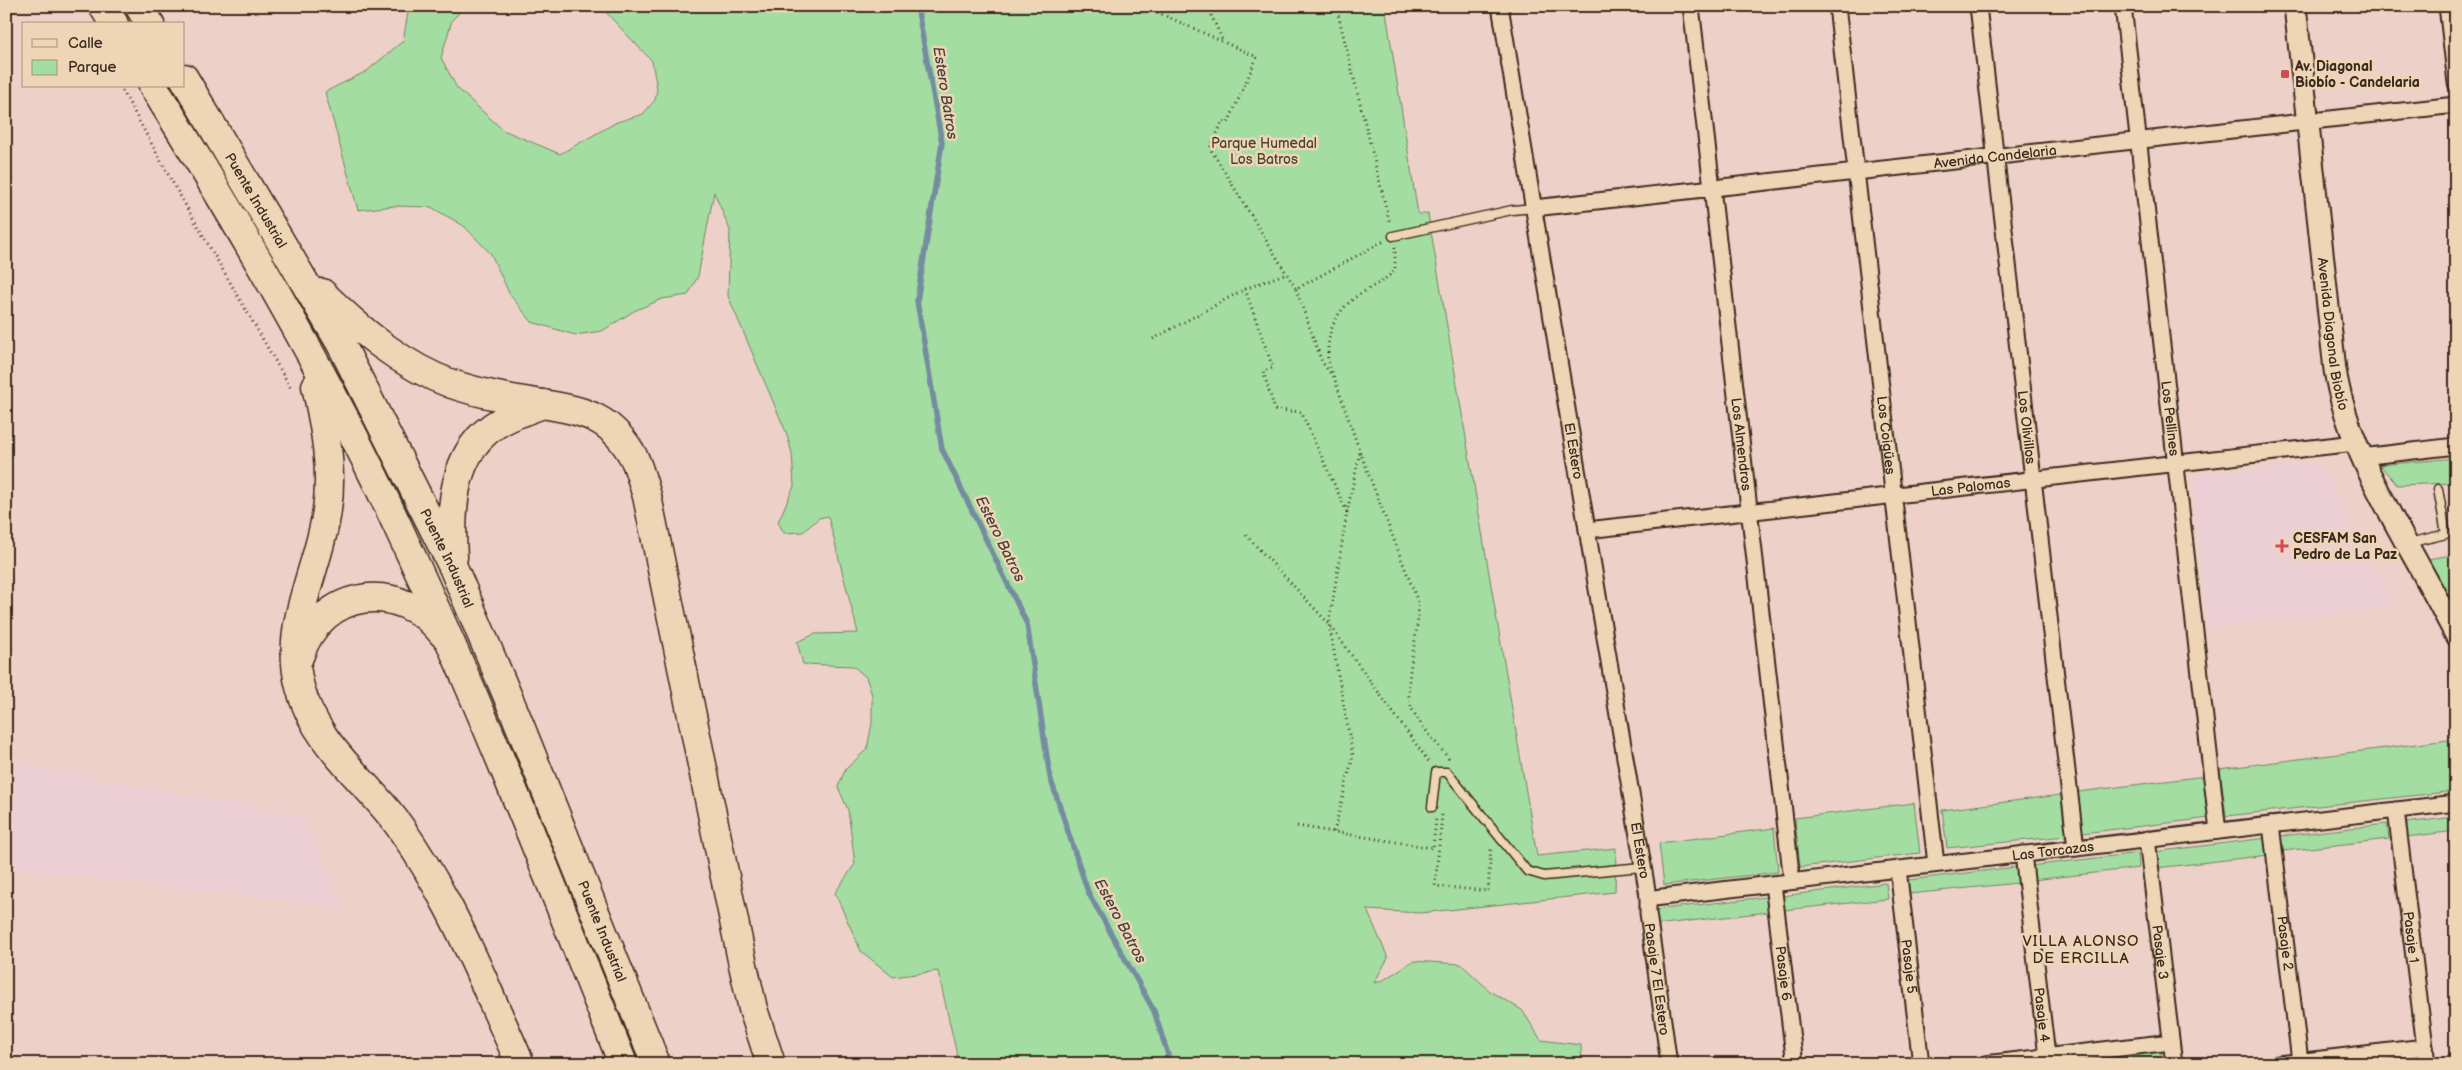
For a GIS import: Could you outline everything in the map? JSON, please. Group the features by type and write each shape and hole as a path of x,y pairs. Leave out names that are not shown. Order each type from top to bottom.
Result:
{"highway":[{"path":"103,6 113,22"},
{"path":"139,6 149,22"},
{"name":"Puente Industrial","path":"185,80 298,267 341,344 453,567 520,725 656,1064"},
{"path":"154,88 224,203 303,344 392,515 500,755 623,1064"},
{"path":"298,267 354,324 410,364 454,385 575,409 604,423 628,448 641,477 743,965 753,1009 771,1064"},
{"path":"303,344 321,409 329,479 324,530 297,624 296,668 305,703 319,730 400,826 425,865 468,947 520,1064"},
{"path":"453,567 452,508 460,473 469,452 482,437 499,423 544,404"},
{"path":"296,668 304,644 317,624 340,605 357,599 381,598 395,601 417,610 437,626 451,644"}],"main road":[{"name":"Avenida Diagonal Biobío","path":"2295,6 2335,370 2343,408 2358,450 2456,634"}],"street":[{"name":"El Estero","path":"1500,6 1648,896"},
{"name":"Los Almendros","path":"1691,6 1792,882"},
{"name":"Los Coigües","path":"1837,6 1936,864"},
{"name":"Los Olivillos","path":"1978,6 2076,848"},
{"name":"Los Pellines","path":"2123,6 2218,831"},
{"path":"2447,6 2456,83"},
{"name":"Avenida Candelaria","path":"1534,208 2456,105"},
{"name":"Las Palomas","path":"1587,530 2176,464 2358,450 2456,446"},
{"name":"Las Torcazas","path":"1648,896 1654,898 2456,803"},
{"name":"Pasaje 1","path":"2396,810 2427,1064"},
{"name":"Pasaje 2","path":"2271,825 2300,1061"},
{"name":"Pasaje 3","path":"2147,839 2174,1064"},
{"name":"Pasaje 4","path":"2022,854 2048,1056"},
{"name":"Pasaje 5","path":"1898,869 1922,1064"},
{"name":"Pasaje 6","path":"1773,884 1795,1064"},
{"name":"Pasaje 7 El Estero","path":"1648,896 1648,913 1669,1064"},
{"path":"1985,1064 2170,1042"},
{"path":"2278,1064 2425,1047"}],"lane":[{"path":"1393,236 1512,210 1534,208"},
{"path":"2407,544 2446,534 2438,489"},
{"path":"1432,807 1436,772 1447,772 1521,866 1535,875 1642,867"}],"path":[{"path":"1207,6 1223,41"},
{"path":"1336,6 1393,236 1397,261 1395,270 1382,282 1350,302 1333,321 1327,345 1332,375 1418,602 1420,618 1408,688 1411,708 1453,764"},
{"path":"1148,8 1257,56 1228,123 1223,121 1210,148 1296,289 1322,362 1332,375"},
{"path":"1296,289 1393,236"},
{"path":"1153,339 1245,289 1287,273"},
{"path":"1245,289 1273,368 1263,371 1275,410 1301,412 1347,512"},
{"path":"1334,832 1353,756 1329,624 1347,512 1360,452"},
{"path":"1246,535 1329,624 1436,772"},
{"path":"1443,810 1435,886 1488,891 1491,844 1504,843"},
{"path":"1297,826 1433,848 1436,818 1442,819"}],"shaded area":[{"name":"CESFAM San Pedro de La Paz","path":"2312,463 2322,468 2396,607 2209,627 2193,485 2202,474"},
{"path":"6,762 302,816 344,908 6,867"}],"green space":[{"name":"Parque Humedal Los Batros","path":"417,6 454,6 459,13 452,20 441,58 457,88 503,130 560,154 617,122 643,114 655,100 657,89 652,61 600,6 1385,6 1418,214 1428,214 1537,856 1616,848 1615,892 1420,913 1367,910 1388,958 1374,983 1382,981 1413,961 1461,964 1491,992 1522,1010 1541,1040 1581,1045 1582,1064 959,1064 938,971 893,977 861,951 835,893 855,864 848,810 838,787 845,770 867,749 872,723 872,695 866,677 853,666 803,664 797,642 815,634 858,633 828,516 819,518 803,532 784,533 778,522 794,486 792,453 786,432 728,296 730,230 714,192 698,276 688,295 662,299 634,311 602,331 575,335 532,322 510,295 491,254 464,226 431,207 395,206 358,210 325,92 367,71 403,41 408,13"},
{"path":"2456,458 2456,483 2397,485 2380,465"},
{"path":"2452,555 2456,562 2456,608 2427,559"},
{"path":"2456,739 2456,791 2226,816 2220,769"},
{"path":"2205,776 2210,818 2083,833 2078,792"},
{"path":"2061,795 2066,836 1947,848 1942,810"},
{"path":"1914,803 1920,853 1800,867 1795,818"},
{"path":"2456,817 2456,831 2406,837 2404,823"},
{"path":"2387,824 2389,839 2283,851 2281,836"},
{"path":"1774,828 1778,872 1664,885 1659,843"},
{"path":"2267,838 2269,855 2156,868 2153,852"},
{"path":"2138,853 2139,868 2032,880 2030,866"},
{"path":"2016,867 2018,883 1909,894 1908,880"},
{"path":"1886,883 1888,899 1784,910 1782,896"},
{"path":"1766,897 1768,912 1655,925 1653,910"},
{"path":"2161,1051 2163,1064 2052,1064"},
{"path":"2414,1055 2415,1064 2337,1064"}],"waterway":[{"name":"Estero Batros","path":"917,6 942,143 917,301 942,449 1027,624 1050,777 1088,892 1154,1011 1171,1064"}],"place":[{"name":"Av. Diagonal Biobío - Candelaria","path":"2285,74"},
{"name":"CESFAM San Pedro de La Paz","path":"2282,546"}],"district":[{"name":"VILLA ALONSO DE ERCILLA","path":"2081,950"}]}
